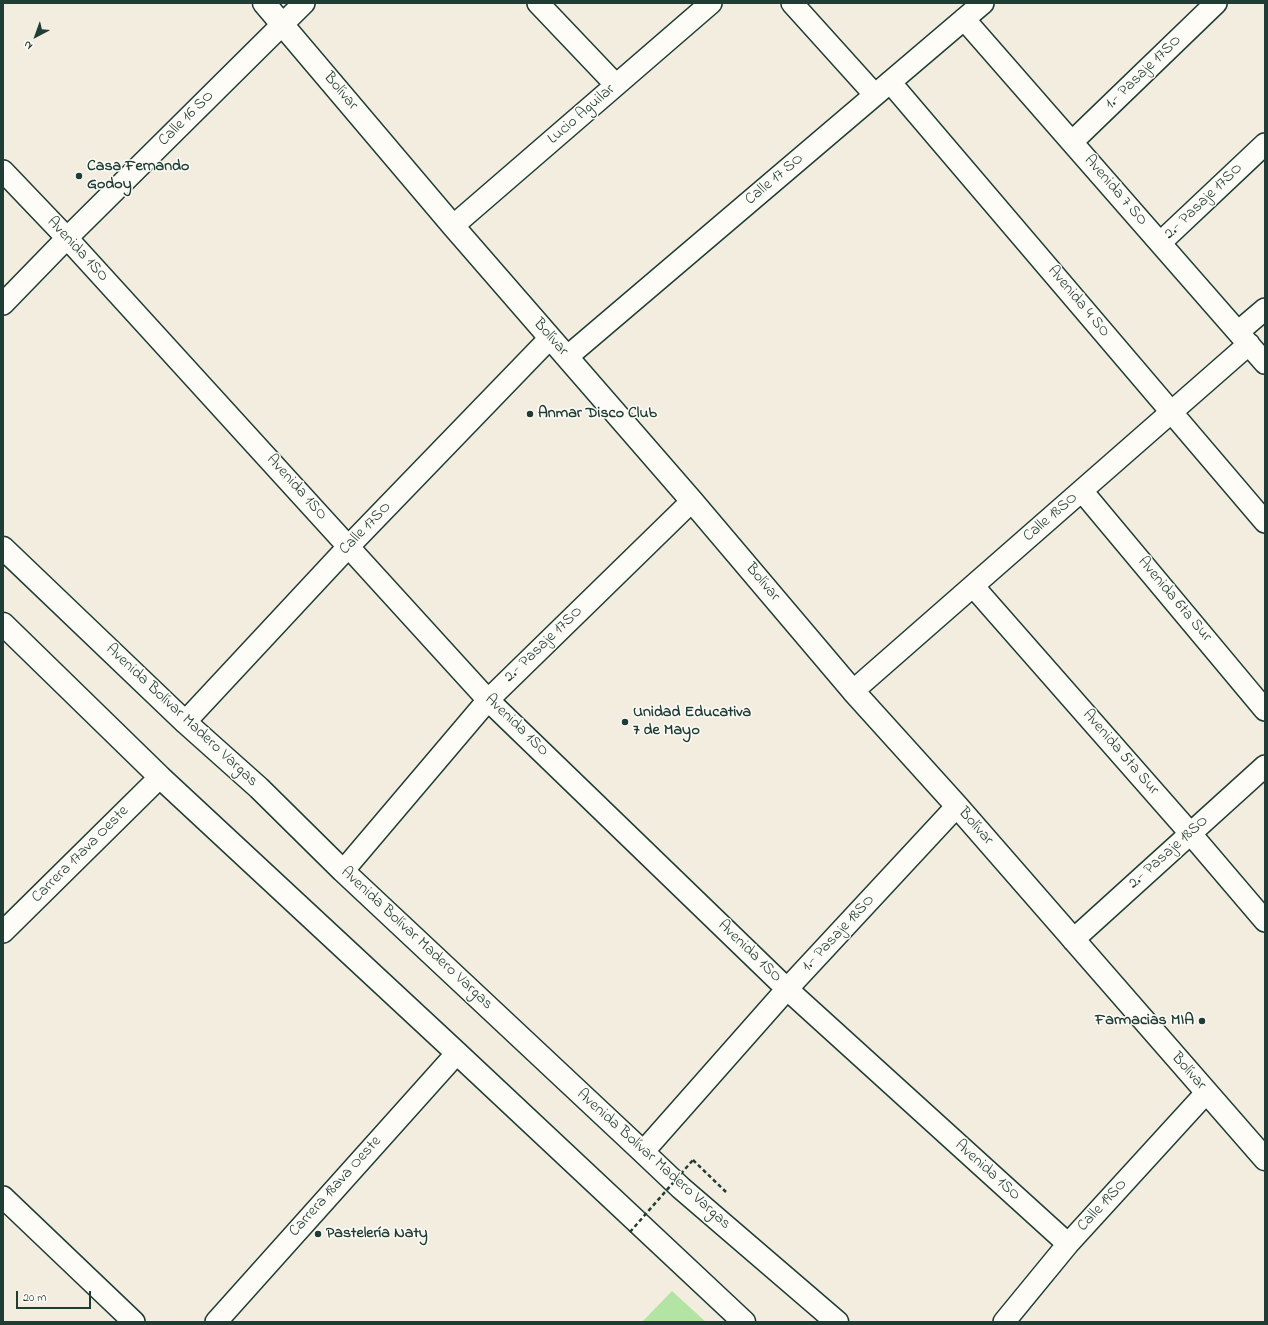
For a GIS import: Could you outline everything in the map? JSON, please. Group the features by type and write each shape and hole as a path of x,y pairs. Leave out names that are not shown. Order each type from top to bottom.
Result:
{"main road":[{"name":"Bolívar","path":"264,3 453,226 692,500 853,691 957,806 1265,1159"},
{"name":"Avenida Bolívar Madero Vargas","path":"3,548 185,722 259,788 343,871 681,1188 837,1322"},
{"path":"3,624 160,777 744,1322"}],"street":[{"name":"Calle 16 SO","path":"3,304 67,238 304,3"},
{"path":"538,3 616,85"},
{"name":"Lucio Aguilar","path":"453,226 711,3"},
{"path":"792,3 875,95"},
{"name":"Calle 17 SO","path":"567,357 983,3"},
{"name":"1.- Pasaje 17SO","path":"1072,142 1216,3"},
{"name":"Avenida 7 SO","path":"964,19 1265,363"},
{"name":"Avenida 4 SO","path":"890,82 1265,522"},
{"name":"2.- Pasaje 17SO","path":"1160,243 1265,144"},
{"name":"Avenida 1SO","path":"3,170 349,546 488,700 787,989 1068,1244"},
{"name":"Calle 18SO","path":"853,691 1172,412 1244,338 1265,308"},
{"name":"Calle 17SO","path":"185,722 349,546 550,338"},
{"name":"Avenida 6ta Sur","path":"1082,491 1265,710"},
{"name":"2.- Pasaje 17SO","path":"343,871 488,700 692,500"},
{"name":"Avenida 5ta Sur","path":"973,586 1190,833 1265,921"},
{"name":"2.- Pasaje 18SO","path":"1073,940 1265,766"},
{"name":"Carrera 17ava Oeste","path":"3,932 160,777"},
{"name":"1.- Pasaje 18SO","path":"643,1152 787,989 957,806"},
{"name":"Carrera 18ava Oeste","path":"216,1322 457,1053"},
{"name":"Calle 19SO","path":"1004,1322 1068,1244 1206,1093"},
{"path":"3,1197 134,1322"}],"path":[{"path":"630,1232 693,1160"}],"green space":[{"path":"672,1291 706,1322 642,1322"}],"place":[{"name":"Casa Fernando Godoy","path":"79,176"},
{"name":"Anmar Disco Club","path":"530,414"},
{"name":"Unidad Educativa 7 de Mayo","path":"625,722"},
{"name":"Farmacias MIA","path":"1202,1021"},
{"name":"Pastelería Naty","path":"318,1234"}]}
